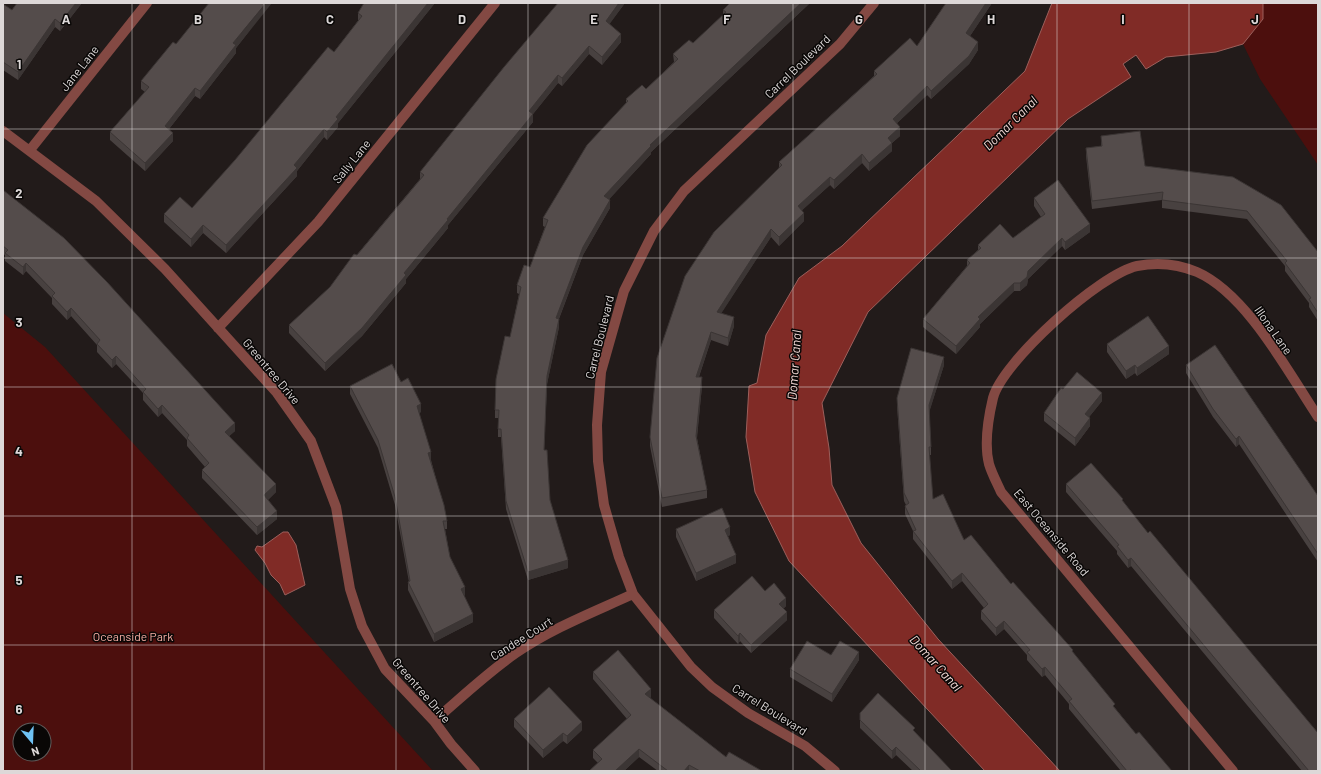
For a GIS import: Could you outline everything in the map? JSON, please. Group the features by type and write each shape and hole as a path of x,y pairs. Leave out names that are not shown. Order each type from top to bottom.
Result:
{"street":[{"name":"Jane Lane","path":"30,150 147,3"},
{"name":"Sally Lane","path":"218,328 318,222 495,3"},
{"name":"Carrel Boulevard","path":"835,771 805,746 748,713 712,687 691,667 633,594 619,557 604,505 597,447 597,425 601,372 624,291 654,232 684,191 840,44 874,3"},
{"name":"Greentree Drive","path":"3,131 96,201 165,269 277,393 311,441 336,507 350,589 362,626 385,669 434,721 451,744 475,771"},
{"name":"Illona Lane","path":"1085,296 1108,278 1136,266 1161,264 1178,266 1197,272 1220,286 1251,316 1318,416"},
{"name":"East Oceanside Road","path":"1085,296 1072,306 1008,369 993,397 986,438 989,464 1001,492 1233,771"},
{"name":"Candee Court","path":"434,721 495,669 517,653 552,632 633,594"}],"green space":[{"path":"1263,3 1318,3 1318,165 1260,79 1243,44 1263,19"},
{"name":"Oceanside Park","path":"3,313 45,347 433,771 3,771"}],"water":[{"name":"Domar Canal","path":"1052,3 1263,3 1263,19 1243,44 1216,52 1166,57 1146,69 1136,55 1123,64 1131,77 1068,119 868,312 822,403 829,448 832,485 861,543 938,639 1060,771 985,771 789,561 755,492 746,437 749,386 757,383 766,335 799,278 842,246 1025,71"},
{"path":"283,532 288,532 296,545 305,585 285,595 280,584 271,575 265,563 255,550 257,546 262,547"}],"building":[{"path":"17,3 76,3 60,23 55,19 18,72 3,62 3,4 12,10"},
{"path":"209,3 266,3 233,43 236,45 200,91 195,88 165,126 173,133 145,163 110,132 149,87 141,81 173,42 176,44"},
{"path":"364,3 428,3 336,117 338,119 327,132 324,129 294,165 297,168 226,245 203,225 191,239 164,214 180,197 192,208 235,160 328,47 334,52 362,16 358,13"},
{"path":"558,3 619,3 606,21 621,34 602,57 589,46 562,78 558,75 529,111 533,114 404,273 406,275 362,328 325,363 289,325 330,287 354,254 357,255 424,175 420,172 504,67"},
{"path":"730,3 801,3 650,145 651,146 604,196 610,200 583,247 556,318 559,319 547,376 544,450 547,450 550,500 568,560 528,572 506,501 501,429 498,429 499,410 495,410 496,379 505,336 510,337 521,287 517,285 524,265 530,267 548,220 543,218 587,145 628,101 626,99 642,85 646,89 678,59 673,54 689,40 693,43 726,12 723,10"},
{"path":"946,3 986,3 966,33 978,42 969,56 931,91 927,86 893,119 900,127 888,138 892,143 869,163 862,154 834,180 830,177 798,206 804,213 779,237 771,229 717,312 734,317 728,338 711,332 696,377 702,377 696,436 707,490 662,498 650,437 657,358 685,276 714,232 782,165 779,162 877,74 874,71 910,38 917,46"},
{"path":"1140,131 1145,166 1233,177 1281,205 1318,252 1318,313 1309,299 1311,298 1285,263 1287,261 1247,211 1162,200 1163,192 1092,201 1086,148 1102,146 1101,136"},
{"path":"1058,180 1090,224 1065,242 1062,238 1028,271 1027,277 1020,283 1014,283 978,317 980,319 956,346 923,319 970,263 967,260 981,248 978,245 1000,224 1013,238 1045,214 1034,198"},
{"path":"3,190 64,238 107,282 235,423 225,432 276,484 264,495 277,511 257,527 202,470 209,463 187,438 189,435 162,405 158,409 143,392 146,389 116,356 112,360 97,344 100,340 71,308 67,312 52,296 55,293 26,263 23,267 5,253 8,250 3,246"},
{"path":"1148,316 1169,346 1137,368 1135,365 1126,371 1107,344"},
{"path":"1215,345 1318,496 1318,554 1239,436 1236,439 1213,409 1186,365"},
{"path":"911,348 944,357 929,405 931,447 929,447 933,499 943,494 964,540 971,535 1011,584 1013,582 1073,650 1072,651 1115,704 1113,706 1136,734 1139,732 1172,771 1127,771 1069,701 1072,699 1045,667 1042,669 1027,652 1030,650 1004,621 996,628 981,611 988,604 962,573 952,581 913,531 916,530 905,506 909,503 904,493 897,398"},
{"path":"392,364 401,382 408,378 421,404 417,406 431,452 428,453 444,505 447,521 443,521 450,557 465,587 461,589 473,614 434,634 408,582 410,581 395,497 378,440 350,386"},
{"path":"1077,372 1102,393 1085,414 1090,418 1075,438 1044,413 1061,388 1063,389"},
{"path":"1091,463 1123,499 1122,500 1148,533 1150,531 1318,733 1318,771 1309,771 1131,558 1128,560 1117,546 1119,545 1066,484"},
{"path":"722,508 730,527 725,530 736,555 696,573 676,529"},
{"path":"752,576 765,591 774,583 786,598 779,604 787,612 751,645 740,633 738,636 714,610"},
{"path":"807,641 831,655 840,641 859,652 832,694 790,669"},
{"path":"618,650 651,689 645,694 726,757 729,752 762,771 700,771 689,765 684,771 668,771 639,749 615,771 589,771 602,759 593,750 631,715 593,672"},
{"path":"549,687 582,722 567,736 563,733 543,750 514,719"},
{"path":"878,693 915,728 913,730 952,771 921,771 896,747 892,751 860,720 860,713"}]}
